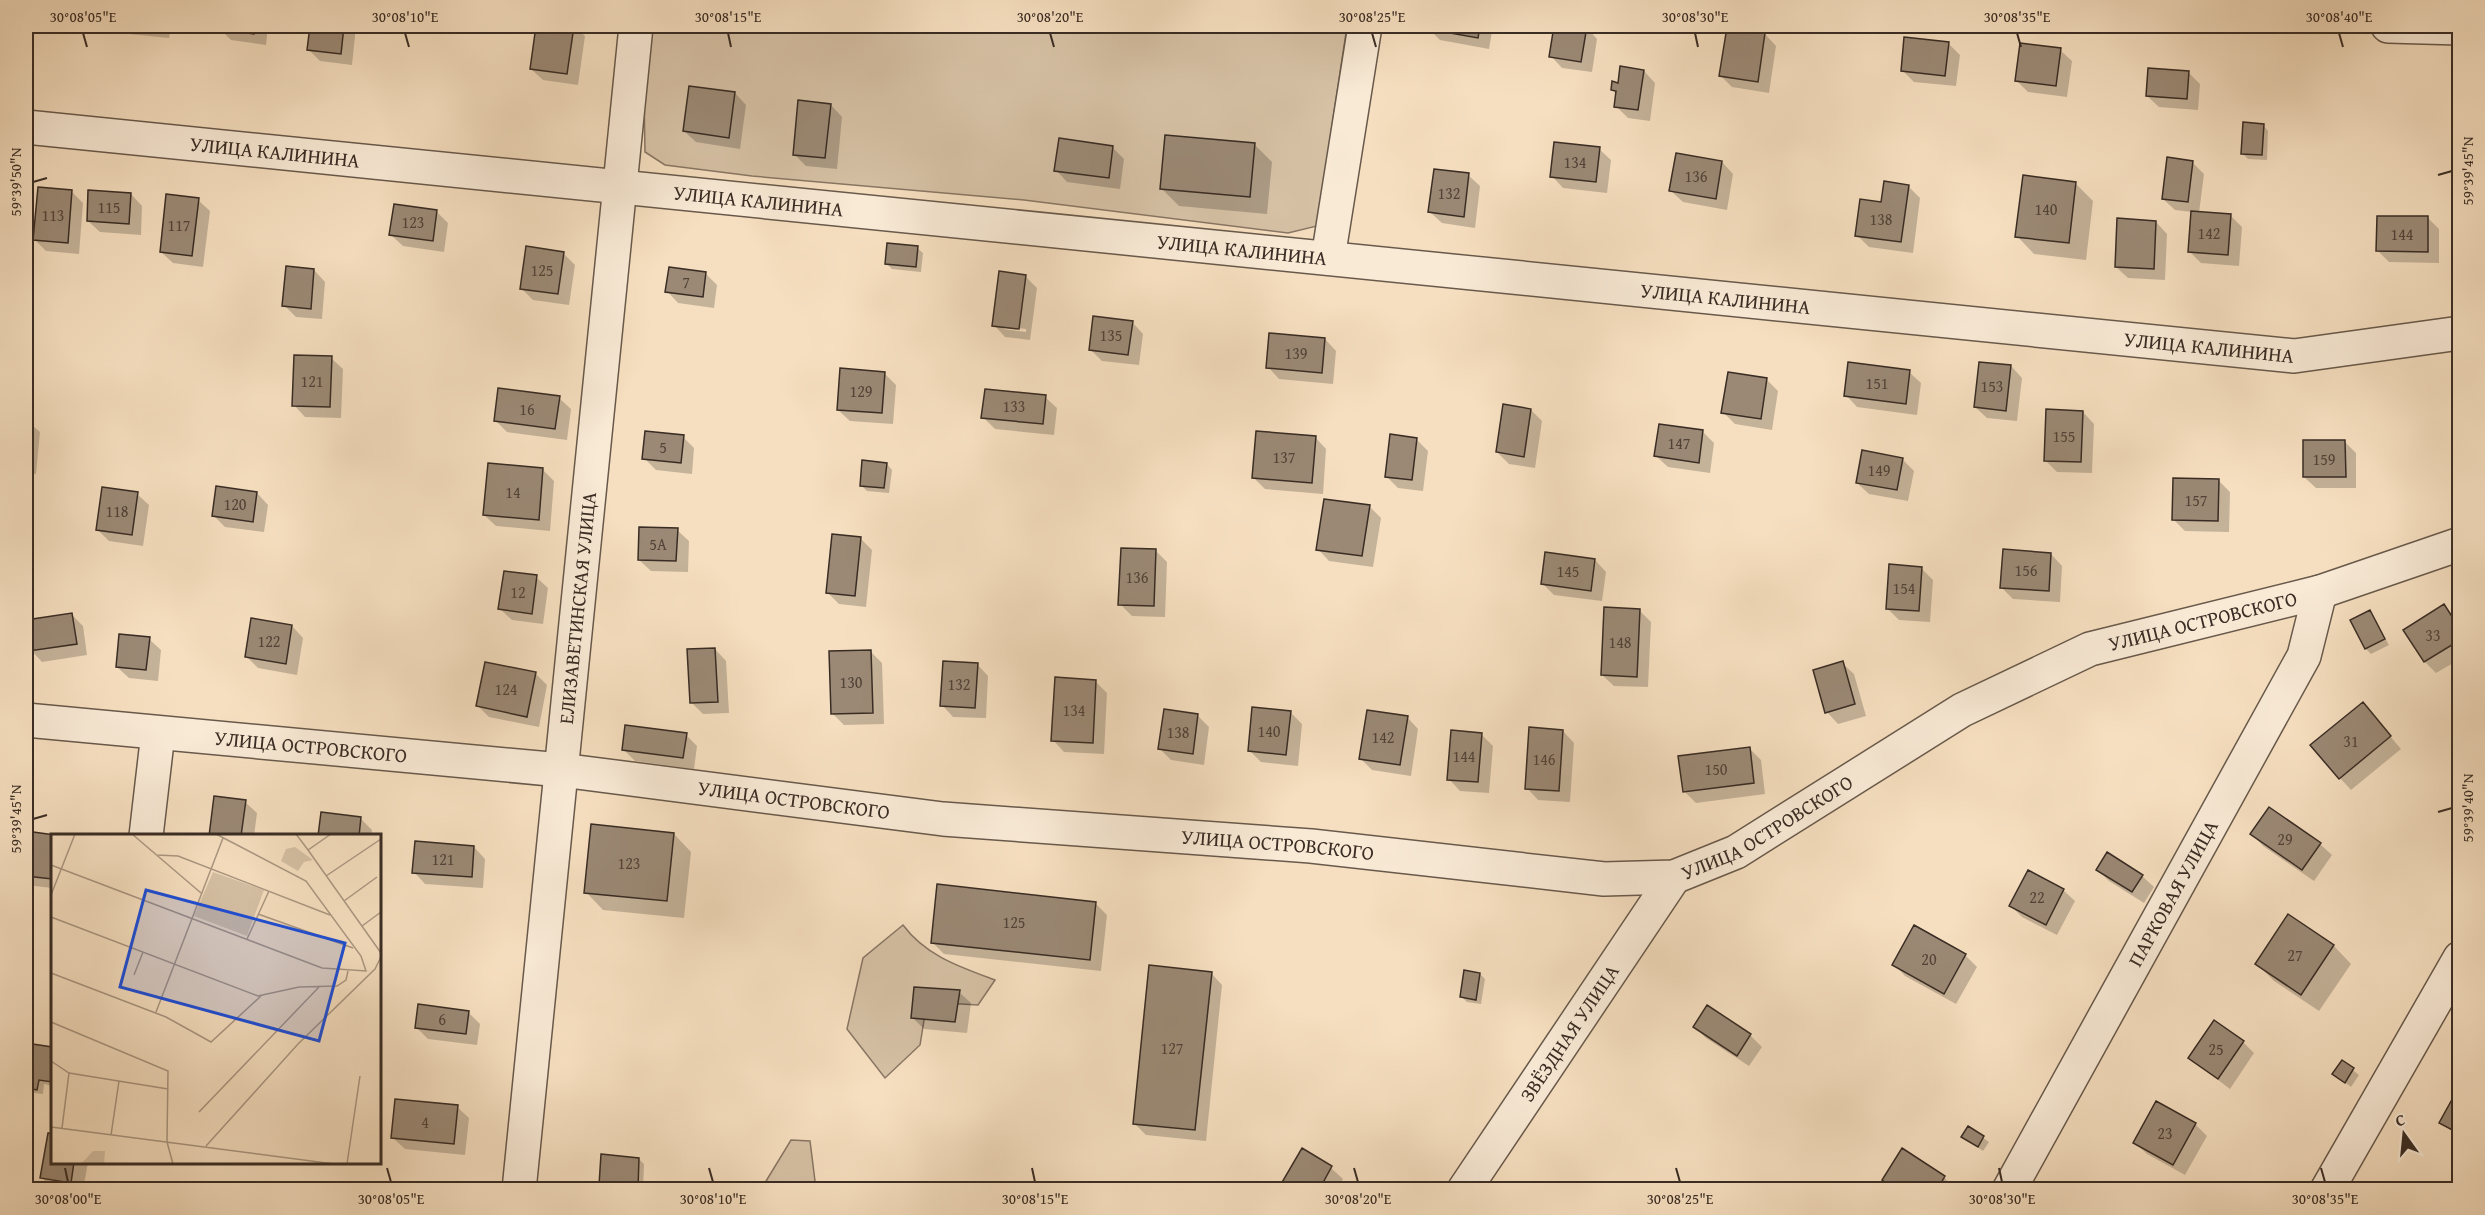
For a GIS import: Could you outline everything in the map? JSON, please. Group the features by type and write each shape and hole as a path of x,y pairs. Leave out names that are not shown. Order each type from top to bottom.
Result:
{"street":[{"name":"ЕЛИЗАВЕТИНСКАЯ УЛИЦА","path":"519,1190 636,26"},
{"path":"1328,258 1365,26"},
{"path":"2388,26 2460,28"},
{"name":"УЛИЦА КАЛИНИНА","path":"26,127 2294,356 2460,333"},
{"name":"УЛИЦА ОСТРОВСКОГО","path":"26,720 561,770 943,819 1311,846 1604,879 1674,877 1736,852 1962,710 2090,649 2320,592 2460,544"},
{"name":"ПАРКОВАЯ УЛИЦА","path":"2008,1190 2304,656 2320,592"},
{"path":"146,834 158,733"},
{"name":"ЗВЁЗДНАЯ УЛИЦА","path":"1464,1190 1674,877"},
{"path":"2327,1190 2460,958"}],"shaded area":[{"path":"651,26 1347,26 1317,226 1288,233 1024,200 752,176 665,165 645,152 644,95"},
{"path":"903,925 912,936 933,953 995,980 978,1005 927,1002 920,1045 885,1078 847,1029 863,958"},
{"path":"791,1140 810,1141 816,1189 763,1189 763,1186"}],"building":[{"path":"218,26 256,26 254,34 217,29"},
{"path":"310,26 344,26 341,54 307,50"},
{"path":"536,26 574,26 567,74 530,69"},
{"path":"1428,26 1480,26 1478,38 1427,29"},
{"path":"1554,26 1587,26 1581,62 1549,57"},
{"path":"1727,27 1765,33 1758,82 1719,76"},
{"path":"1904,37 1949,42 1945,76 1901,71"},
{"path":"2020,43 2061,48 2056,86 2015,81"},
{"path":"1620,66 1644,70 1638,110 1614,107 1616,91 1611,90 1612,81 1618,83"},
{"path":"2148,68 2189,71 2187,99 2146,96"},
{"path":"689,86 735,92 729,138 683,131"},
{"path":"798,100 831,104 825,158 793,155"},
{"path":"2243,122 2264,124 2262,155 2241,154"},
{"path":"1165,135 1255,143 1250,197 1160,189"},
{"path":"1059,138 1113,146 1109,178 1054,171"},
{"path":"1554,142 1600,147 1596,182 1550,177"},
{"path":"1676,153 1722,161 1716,199 1669,191"},
{"path":"2167,157 2193,161 2188,202 2162,199"},
{"path":"1434,169 1469,173 1464,217 1428,212"},
{"path":"2023,175 2076,182 2069,243 2015,237"},
{"path":"1884,181 1909,185 1901,242 1855,236 1860,199 1881,202"},
{"path":"38,187 72,190 68,243 33,240"},
{"path":"88,190 131,193 129,224 87,221"},
{"path":"166,194 199,198 192,256 160,252"},
{"path":"394,204 437,210 433,241 389,235"},
{"path":"2191,211 2231,214 2228,255 2188,252"},
{"path":"2377,216 2428,216 2428,252 2376,251"},
{"path":"2117,218 2156,221 2154,269 2115,267"},
{"path":"887,243 918,246 916,267 885,264"},
{"path":"526,246 564,252 558,294 520,289"},
{"path":"286,266 314,269 311,309 282,306"},
{"path":"669,267 706,272 703,297 665,292"},
{"path":"999,271 1026,275 1019,329 992,326"},
{"path":"1093,316 1133,321 1128,355 1089,350"},
{"path":"1269,333 1325,338 1322,373 1266,368"},
{"path":"294,355 332,356 330,407 292,406"},
{"path":"1848,362 1910,370 1906,404 1844,396"},
{"path":"1979,362 2011,365 2006,411 1974,407"},
{"path":"840,368 885,372 882,413 837,410"},
{"path":"1728,372 1767,378 1761,419 1721,413"},
{"path":"498,388 560,396 555,429 494,421"},
{"path":"985,389 1046,395 1043,424 981,418"},
{"path":"1503,404 1531,409 1524,457 1496,452"},
{"path":"2046,409 2083,411 2081,462 2044,461"},
{"path":"1659,424 1703,430 1699,463 1654,456"},
{"path":"645,431 684,435 681,463 642,459"},
{"path":"1256,431 1316,436 1312,483 1252,478"},
{"path":"1390,434 1417,438 1412,480 1385,477"},
{"path":"2303,440 2345,440 2346,477 2303,477"},
{"path":"1862,450 1903,458 1897,490 1856,483"},
{"path":"862,460 887,463 884,488 860,486"},
{"path":"488,463 543,468 539,520 483,515"},
{"path":"2173,478 2219,479 2218,521 2172,520"},
{"path":"216,486 257,492 253,522 212,516"},
{"path":"102,487 138,492 132,535 96,530"},
{"path":"1324,499 1370,505 1362,556 1316,550"},
{"path":"639,527 678,528 676,561 638,560"},
{"path":"832,534 861,537 855,596 826,593"},
{"path":"1121,548 1156,549 1154,606 1118,605"},
{"path":"2003,549 2051,553 2049,591 2000,588"},
{"path":"1545,552 1595,559 1591,591 1541,584"},
{"path":"1889,564 1922,567 1919,611 1886,609"},
{"path":"504,571 537,575 532,614 498,609"},
{"path":"2444,604 2460,629 2460,640 2424,662 2403,630"},
{"path":"1604,607 1640,609 1637,677 1601,675"},
{"path":"2370,610 2385,639 2365,649 2350,620"},
{"path":"72,613 77,644 29,651 26,620"},
{"path":"251,618 292,625 286,664 245,657"},
{"path":"119,634 150,637 146,670 116,667"},
{"path":"715,648 718,702 690,703 687,649"},
{"path":"871,650 873,713 831,714 829,651"},
{"path":"943,661 978,663 975,708 940,706"},
{"path":"1843,661 1855,704 1825,713 1813,670"},
{"path":"485,662 536,672 527,717 476,706"},
{"path":"1055,677 1096,680 1093,743 1051,741"},
{"path":"2363,702 2391,736 2339,779 2310,745"},
{"path":"1252,707 1291,711 1286,755 1248,751"},
{"path":"1164,709 1198,714 1193,754 1158,749"},
{"path":"1367,710 1408,716 1400,765 1359,759"},
{"path":"625,725 687,733 683,758 622,750"},
{"path":"1529,727 1563,730 1559,791 1525,789"},
{"path":"1451,730 1482,733 1478,782 1447,780"},
{"path":"1750,747 1754,783 1683,792 1678,756"},
{"path":"214,796 246,800 241,834 209,834"},
{"path":"2269,807 2321,843 2302,870 2250,834"},
{"path":"321,812 361,817 359,834 318,834"},
{"path":"591,824 674,833 667,901 584,893"},
{"path":"26,831 51,834 51,879 26,876"},
{"path":"415,841 474,846 472,877 412,873"},
{"path":"2107,852 2143,875 2132,892 2096,870"},
{"path":"2028,870 2064,889 2046,925 2009,906"},
{"path":"937,884 1096,902 1090,960 931,943"},
{"path":"2288,914 2334,945 2301,995 2255,964"},
{"path":"1914,925 1966,954 1944,994 1892,965"},
{"path":"1149,965 1212,972 1195,1130 1133,1124"},
{"path":"1464,970 1480,973 1476,1000 1460,997"},
{"path":"914,987 960,990 955,1022 911,1018"},
{"path":"418,1004 469,1011 466,1034 415,1028"},
{"path":"1707,1005 1751,1034 1737,1056 1693,1027"},
{"path":"2214,1020 2244,1041 2218,1079 2188,1058"},
{"path":"26,1043 51,1047 51,1082 39,1080 37,1090 26,1088"},
{"path":"2342,1060 2354,1068 2345,1083 2332,1074"},
{"path":"2460,1085 2460,1134 2439,1123"},
{"path":"395,1099 458,1105 454,1144 391,1138"},
{"path":"2156,1101 2196,1123 2173,1165 2133,1143"},
{"path":"1968,1126 1984,1136 1978,1147 1961,1137"},
{"path":"48,1133 51,1133 51,1164 74,1164 71,1183 40,1178"},
{"path":"1302,1148 1332,1166 1319,1190 1290,1190 1281,1184"},
{"path":"1902,1148 1945,1176 1937,1190 1897,1190 1882,1180"},
{"path":"601,1154 639,1158 638,1188 599,1185"}]}
